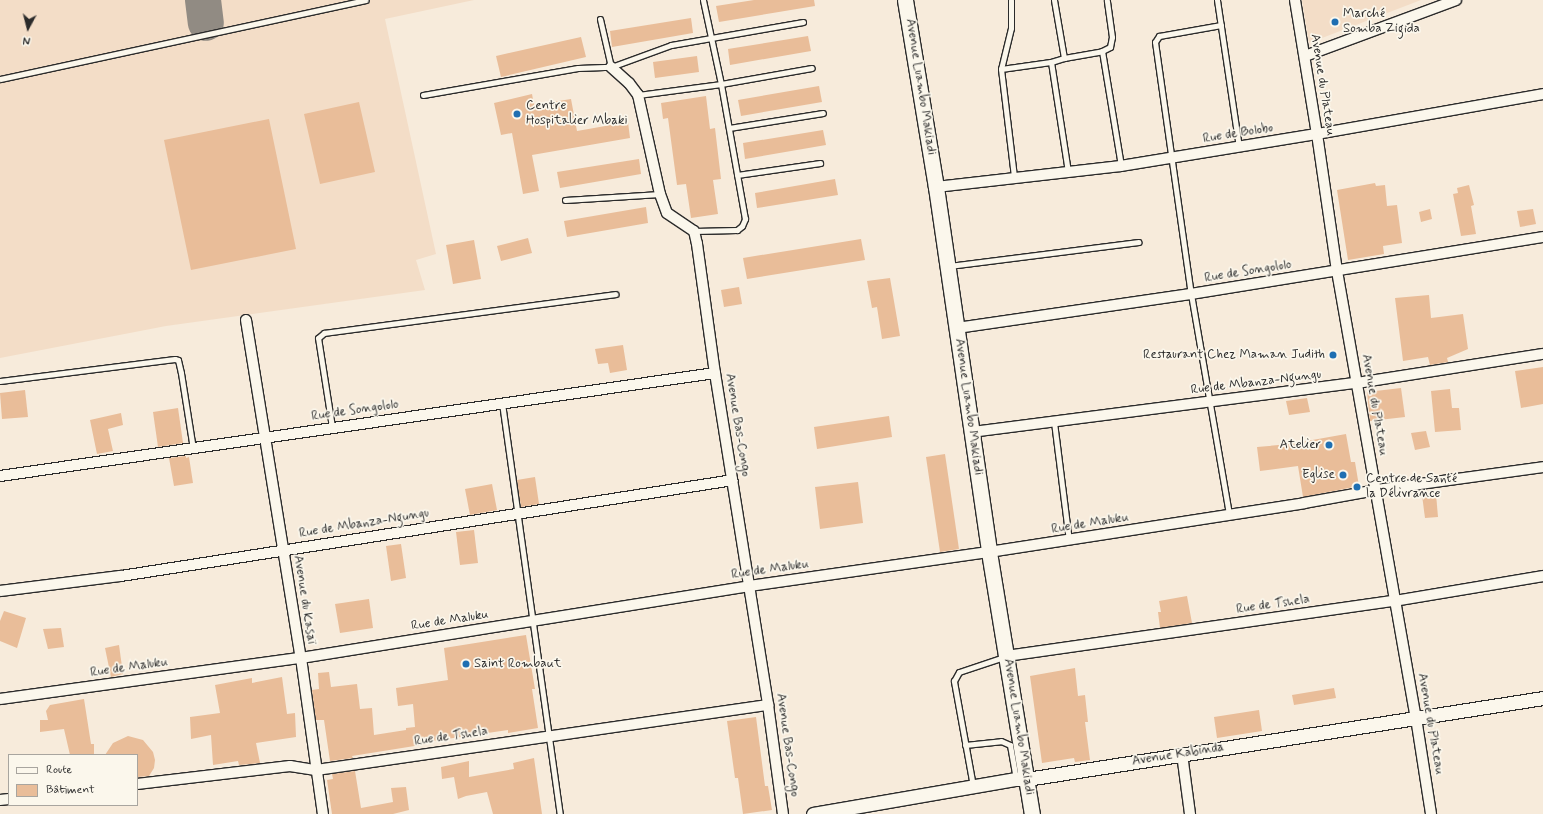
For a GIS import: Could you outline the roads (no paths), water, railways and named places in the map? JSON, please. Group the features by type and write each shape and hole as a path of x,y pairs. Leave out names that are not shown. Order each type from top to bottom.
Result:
{"main road":[{"name":"Avenue Luambo Makiadi","path":"905,0 948,266 989,552 1006,656 1022,779 1032,814"}],"street":[{"name":"Avenue du Plateau","path":"1295,0 1305,56 1337,272 1376,490 1394,601 1416,718 1431,814"},
{"path":"1305,56 1456,0"},
{"path":"611,67 629,82 638,94 660,194 667,213 694,230"},
{"name":"Rue de Bolobo","path":"936,187 1121,166 1317,134 1543,94"},
{"name":"Avenue Bas-Congo","path":"694,230 698,244 715,373 784,814"},
{"name":"Rue de Songololo","path":"957,328 1337,272 1543,237"},
{"name":"Avenue du Kasaï","path":"246,320 301,658 323,814"},
{"name":"Rue de Mbanza-Ngungu","path":"972,432 1357,383 1543,354"},
{"name":"Rue de Songololo","path":"0,476 249,442 266,437 332,427 715,373"},
{"name":"Rue de Maluku","path":"0,699 301,658 749,586 1069,540 1311,502 1376,490 1543,467"},
{"name":"Rue de Mbanza-Ngungu","path":"0,591 121,576 283,549 732,480"},
{"name":"Rue de Tshela","path":"1006,656 1394,601 1543,576"},
{"name":"Avenue Kabinda","path":"813,814 973,786 1543,698"},
{"name":"Rue de Tshela","path":"138,784 290,766 316,770 768,705"},
{"path":"1182,754 1190,814"}],"lane":[{"path":"0,78 366,0"},
{"path":"694,230 737,230 742,226 745,219 721,84 703,0"},
{"path":"1011,0 1011,28 1001,69 1014,177"},
{"path":"1054,0 1064,58"},
{"path":"1001,69 1051,62 1102,51 1110,47 1112,37 1107,0"},
{"path":"1217,0 1239,147"},
{"path":"600,19 611,67"},
{"path":"423,95 578,68 611,67 671,45 711,40 803,22"},
{"path":"1221,25 1159,36 1155,42 1208,403 1229,514"},
{"path":"1102,51 1121,166"},
{"path":"1051,62 1068,172"},
{"path":"638,94 721,84 812,68"},
{"path":"729,128 823,113"},
{"path":"737,175 820,163"},
{"path":"565,200 660,194"},
{"path":"948,266 1138,242"},
{"path":"332,427 318,338 324,333 615,294"},
{"path":"0,381 175,359 178,360 193,449"},
{"path":"502,403 516,513 560,814"},
{"path":"1054,422 1069,540"},
{"path":"973,786 954,681 959,672 1006,656"},
{"path":"965,745 1001,741 1010,745 1022,779"}],"place":[{"name":"Marché Somba Zigida","path":"1335,22"},
{"name":"Centre Hospitalier Mbaki","path":"517,114"},
{"name":"Restaurant Chez Maman Judith","path":"1333,355"},
{"name":"Atelier","path":"1329,445"},
{"name":"Eglise","path":"1343,475"},
{"name":"Centre de Santé la Délivrance","path":"1357,487"},
{"name":"Saint Rombaut","path":"466,664"}]}
